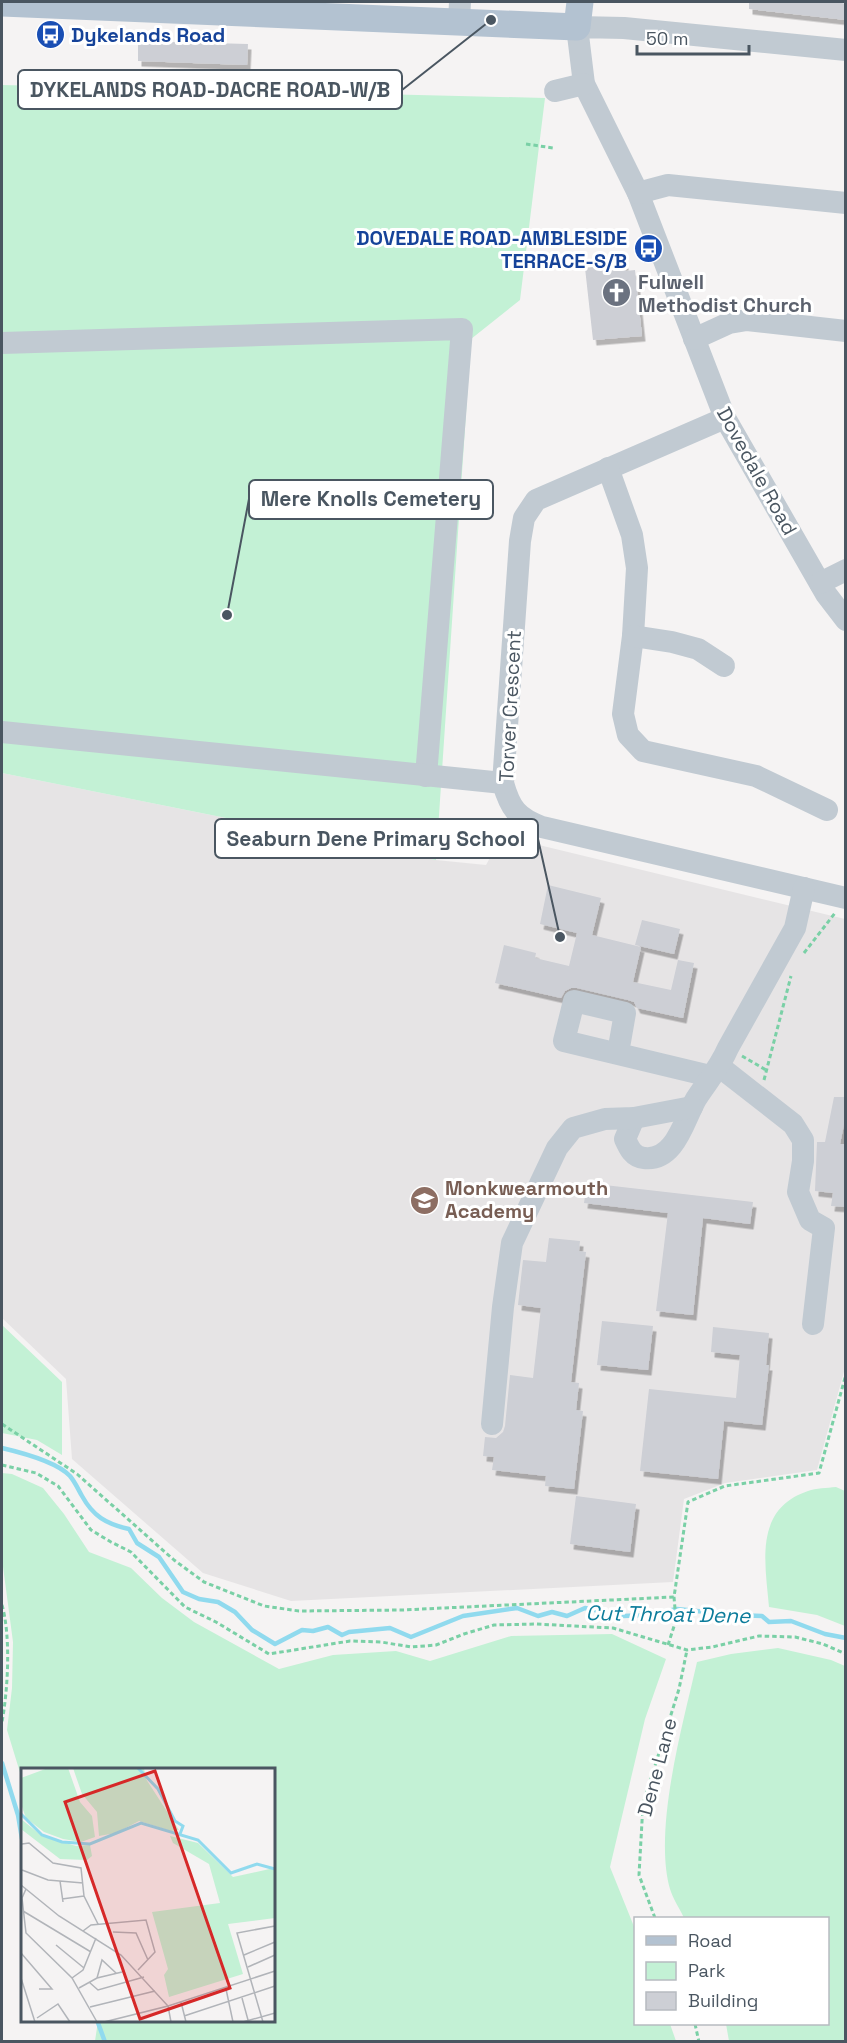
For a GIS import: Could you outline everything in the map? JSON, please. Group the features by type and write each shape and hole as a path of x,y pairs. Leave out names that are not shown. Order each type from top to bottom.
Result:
{"main road":[{"path":"2,3 578,14"}],"street":[{"path":"578,14 624,28 846,50"},
{"name":"Dovedale Road","path":"578,14 584,84 638,193 725,418 820,583 846,620"},
{"path":"555,91 584,84"},
{"path":"638,193 668,185 846,203"},
{"path":"694,339 729,323 747,320 846,331"},
{"path":"2,343 462,329 426,776"},
{"name":"Torver Crescent","path":"725,418 536,500 524,518 520,541 502,783 516,813 528,822 804,888 842,903"},
{"path":"608,468 632,535 637,568 633,636 623,714 628,735 643,751 756,776 827,810"},
{"path":"820,583 846,570"},
{"path":"633,636 698,649 724,666"},
{"path":"2,732 502,783"},
{"path":"634,1118 625,1139 629,1149 639,1157 651,1159 662,1155 678,1138 692,1107 719,1064 795,928 804,888"},
{"path":"618,1053 719,1064 793,1124 803,1140 803,1161 798,1192 810,1220 824,1228 813,1324"},
{"path":"492,1424 503,1307 512,1243 557,1148 573,1128 606,1119 634,1118 692,1107"}],"path":[{"path":"526,144 553,148"},
{"path":"800,959 842,903"},
{"path":"763,1085 793,967"},
{"path":"719,1064 766,1070"},
{"path":"668,1645 676,1620 674,1597 688,1502 725,1486 819,1473 846,1374"},
{"path":"2,1424 77,1474 174,1560 204,1581 264,1606 299,1611 402,1610 674,1597"},
{"path":"2,1465 36,1473 58,1485 91,1530 131,1552 185,1607 216,1622 269,1654 350,1641 381,1642 411,1647 436,1645 494,1624 613,1628 687,1650 712,1647 759,1636 795,1637 823,1644 846,1654"},
{"path":"2,1605 7,1648 6,1690 2,1722"},
{"name":"Dene Lane","path":"655,1917 639,1875 643,1804 679,1689 687,1650"},
{"path":"695,2025 699,2042"}],"shaded area":[{"name":"Monkwearmouth Academy","path":"2,773 436,860 486,865 502,836 845,919 845,1368 817,1470 725,1483 684,1499 673,1582 291,1601 203,1573 72,1459 66,1379 2,1318"}],"green space":[{"path":"2,85 545,98 520,300 471,339 436,860 2,773"},
{"path":"2,1325 62,1382 62,1455 37,1440 2,1433"},
{"path":"2,1473 12,1474 43,1488 64,1514 89,1552 131,1568 162,1598 194,1622 279,1669 333,1655 396,1651 430,1661 511,1636 612,1634 666,1659 645,1719 610,1867 634,1927 634,2025 670,2025 676,2041 95,2041 98,2022 274,2022 274,1768 21,1768 21,1776 7,1730 12,1688 13,1642 2,1559"},
{"path":"836,1487 845,1491 845,1626 817,1615 769,1607 766,1572 767,1539 771,1524 779,1510 791,1499 808,1491"},
{"path":"778,1648 831,1660 845,1666 845,2041 729,2041 726,2025 829,2025 829,1917 684,1917 670,1889 666,1865 667,1807 697,1662 731,1654"}],"building":[{"path":"749,2 838,2 846,4 846,20 749,9"},
{"path":"138,41 248,44 247,65 138,61"},
{"path":"625,263 626,271 635,270 642,336 593,340 585,268"},
{"path":"548,885 601,898 592,935 641,947 633,982 671,990 678,960 694,963 683,1018 637,1008 634,1002 628,1000 577,988 565,991 561,998 495,983 504,945 536,953 535,958 569,966 577,933 540,924"},
{"path":"642,920 680,929 674,954 635,945"},
{"path":"834,1097 846,1097 846,1115 840,1144 846,1144 846,1207 831,1206 833,1193 815,1191 817,1142 825,1142"},
{"path":"587,1183 753,1202 750,1224 703,1218 693,1315 656,1311 668,1213 584,1203"},
{"path":"549,1238 580,1241 579,1251 586,1252 571,1382 579,1383 576,1410 583,1411 574,1489 545,1486 546,1476 492,1470 494,1457 483,1456 485,1437 496,1438 503,1432 505,1426 510,1375 533,1378 541,1308 518,1305 523,1260 546,1262"},
{"path":"602,1321 653,1326 648,1370 597,1365"},
{"path":"713,1327 769,1333 766,1365 769,1365 762,1425 724,1421 718,1479 640,1471 649,1389 736,1398 740,1355 711,1352"},
{"path":"576,1496 636,1504 630,1552 570,1544"}],"waterway":[{"name":"Cut Throat Dene","path":"2,1448 38,1458 64,1471 72,1478 86,1503 96,1514 107,1522 129,1529 137,1543 159,1557 183,1592 199,1599 218,1602 235,1612 252,1630 275,1644 302,1630 313,1631 328,1627 342,1635 349,1632 390,1628 411,1637 463,1616 517,1608 538,1616 552,1612 567,1616 585,1608 623,1616 647,1615 677,1609 762,1616 769,1622 791,1621 825,1634 846,1638"},
{"path":"2,1763 18,1815 21,1833"},
{"path":"98,2022 105,2042"}],"place":[{"name":"DYKELANDS ROAD-DACRE ROAD-W/B","path":"491,20"},
{"name":"Dykelands Road","path":"50,35"},
{"name":"DOVEDALE ROAD-AMBLESIDE TERRACE-S/B","path":"648,249"},
{"name":"Fulwell Methodist Church","path":"617,293"},
{"name":"Mere Knolls Cemetery","path":"227,615"},
{"name":"Seaburn Dene Primary School","path":"560,937"},
{"name":"Monkwearmouth Academy","path":"424,1200"}]}
